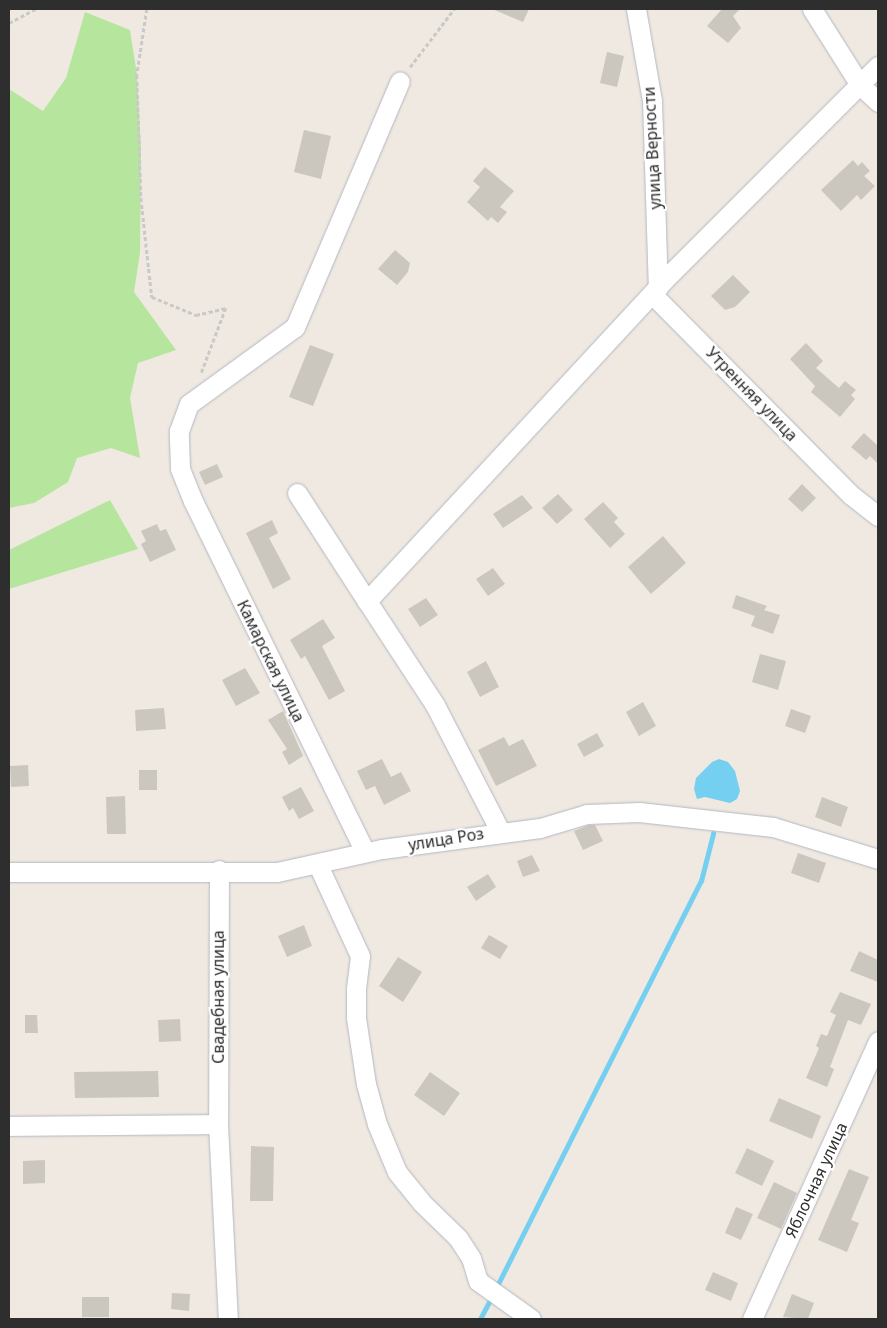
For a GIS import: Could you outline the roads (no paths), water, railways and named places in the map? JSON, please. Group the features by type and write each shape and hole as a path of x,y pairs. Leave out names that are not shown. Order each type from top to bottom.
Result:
{"street":[{"name":"улица Верности","path":"636,9 652,101 655,291"},
{"path":"812,9 860,85 878,102"},
{"path":"367,600 655,291 878,66"},
{"name":"Камарская улица","path":"365,852 192,501 180,468 179,430 190,404 295,327 400,81"},
{"name":"Утренняя улица","path":"655,291 851,495 878,516"},
{"path":"298,494 435,704 500,831"},
{"name":"улица Роз","path":"9,872 219,870 277,872 318,865 365,852 500,831 540,828 586,814 639,812 773,827 878,858"},
{"path":"318,865 360,956 356,989 356,1018 366,1084 377,1124 397,1172 421,1202 458,1238 471,1258 478,1281 531,1319"},
{"name":"Свадебная улица","path":"219,870 218,1124 228,1319"},
{"name":"Яблочная улица","path":"752,1319 878,1041"},
{"path":"9,1134 9,1126 218,1124"}],"water":[{"path":"719,759 728,762 735,771 740,791 737,799 730,803 705,797 697,799 694,789 696,778 712,762"}],"waterway":[{"path":"496,1288 701,881 713,834"},
{"path":"480,1319 491,1298"}]}
